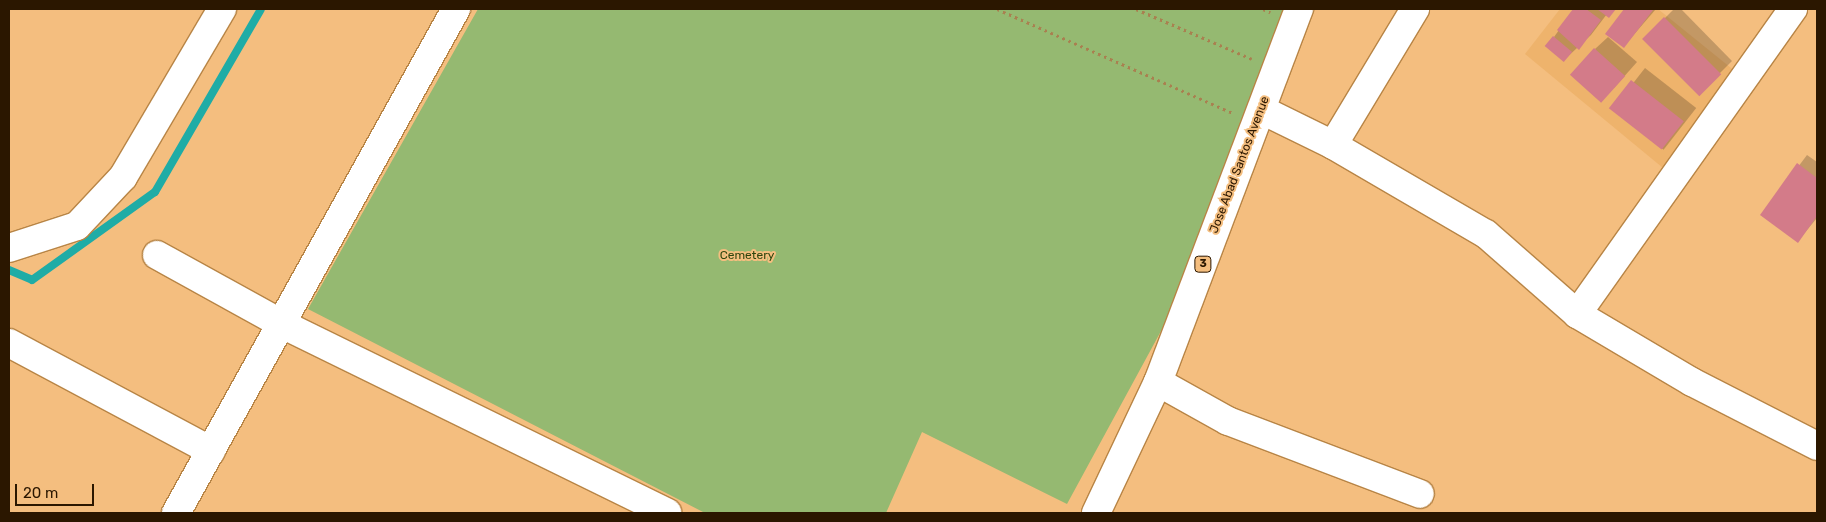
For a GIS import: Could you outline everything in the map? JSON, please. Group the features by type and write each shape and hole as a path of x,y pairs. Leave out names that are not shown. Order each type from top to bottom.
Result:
{"main road":[{"path":"9,248 77,226 123,177 222,9"},
{"path":"176,513 456,9"},
{"name":"Jose Abad Santos Avenue","path":"1096,513 1158,382 1298,9"},
{"path":"1332,145 1415,9"},
{"path":"1578,314 1793,9"},
{"path":"1259,116 1332,145 1486,234 1578,314 1692,382 1814,440"},
{"path":"157,255 282,324 667,513"},
{"path":"9,343 211,451"},
{"path":"1158,382 1228,421 1420,494"}],"path":[{"path":"997,9 1259,116"},
{"path":"1136,9 1276,69"}],"shaded area":[{"path":"1560,9 1658,9 1736,72 1663,168 1525,54"}],"green space":[{"name":"Cemetery","path":"478,9 1287,9 1167,320 1067,504 922,432 886,513 705,513 308,309"}],"building":[{"path":"1573,9 1586,9 1601,20 1579,50 1557,30"},
{"path":"1597,9 1616,9 1609,18"},
{"path":"1624,9 1653,10 1624,48 1605,34"},
{"path":"1664,17 1721,74 1699,96 1642,39"},
{"path":"1553,36 1572,52 1564,62 1545,46"},
{"path":"1594,48 1625,76 1601,103 1570,75"},
{"path":"1631,80 1684,121 1662,150 1609,108"},
{"path":"1797,163 1817,178 1817,216 1798,243 1760,215"}],"waterway":[{"path":"9,270 32,280 155,192 261,9"}]}
